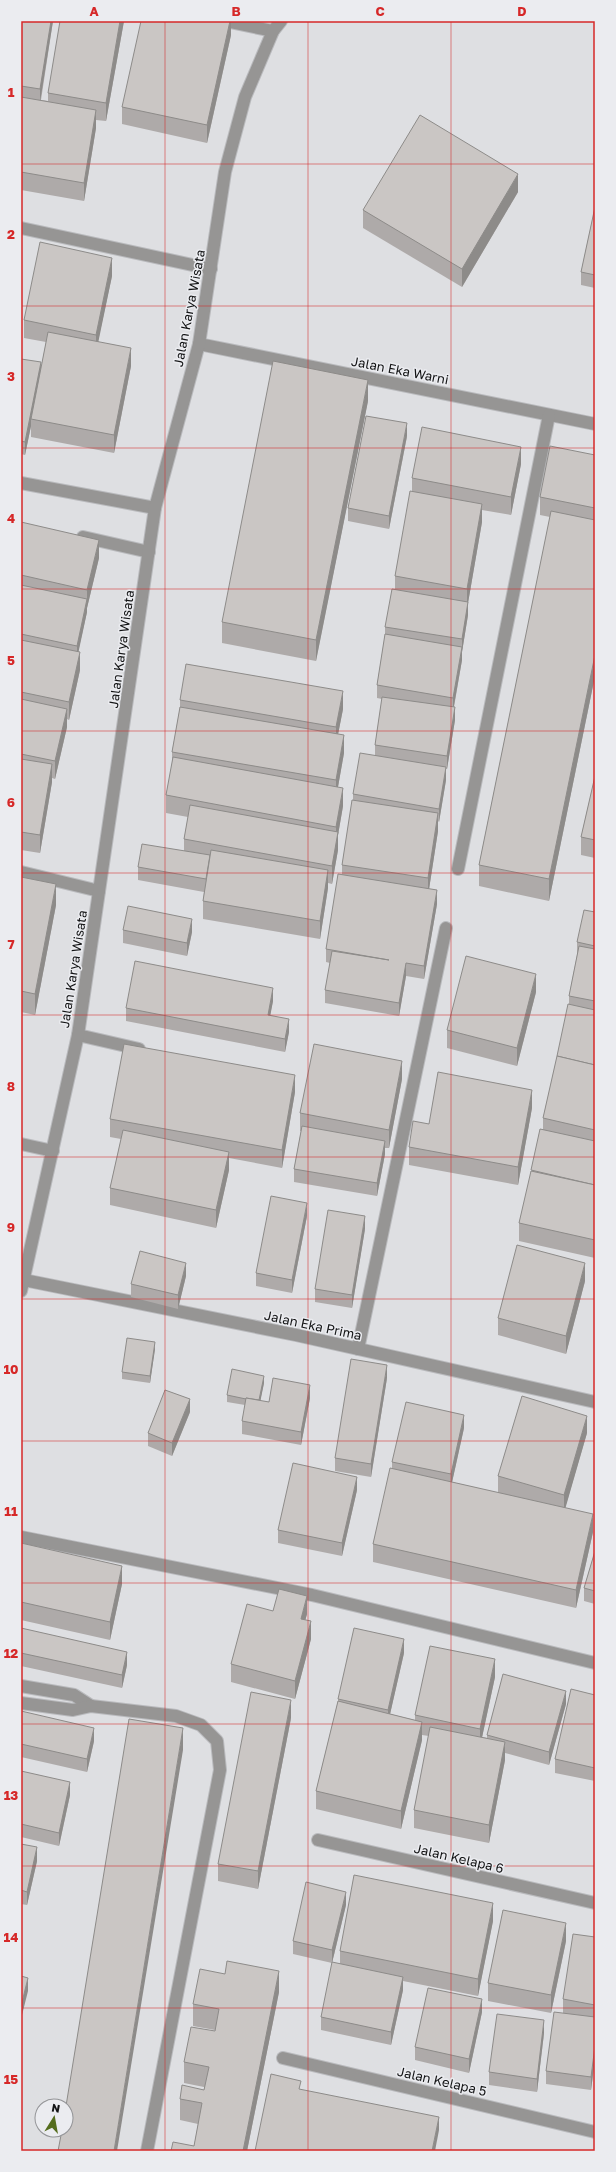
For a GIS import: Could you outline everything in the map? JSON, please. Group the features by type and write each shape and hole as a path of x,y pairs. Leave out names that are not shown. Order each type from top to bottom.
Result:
{"street":[{"path":"225,21 273,31"},
{"name":"Jalan Karya Wisata","path":"22,1286 78,1035 149,552 154,508 199,344 225,172 245,97 273,31 281,21"},
{"path":"21,228 211,270"},
{"name":"Jalan Eka Warni","path":"199,344 595,424"},
{"path":"458,869 549,415"},
{"path":"21,482 154,508"},
{"path":"73,535 149,552"},
{"path":"21,872 99,891"},
{"path":"358,1349 446,928"},
{"path":"78,1035 154,1053"},
{"path":"21,1144 53,1151"},
{"name":"Jalan Eka Prima","path":"22,1286 358,1349 595,1400"},
{"path":"21,1537 312,1595 595,1662"},
{"path":"21,1686 74,1695 91,1706"},
{"path":"21,1703 73,1710 91,1706 176,1716 201,1725 217,1740 220,1770 147,2151"},
{"name":"Jalan Kelapa 6","path":"318,1840 595,1903"},
{"name":"Jalan Kelapa 5","path":"283,2058 595,2132"}],"building":[{"path":"21,21 51,21 40,89 21,86"},
{"path":"60,21 120,21 106,103 48,93"},
{"path":"141,21 230,21 207,125 122,107"},
{"path":"21,97 96,110 84,183 21,172"},
{"path":"420,115 518,174 462,269 363,210"},
{"path":"595,207 595,275 581,272"},
{"path":"40,242 112,258 96,335 24,320"},
{"path":"48,332 131,348 114,435 31,419"},
{"path":"21,359 41,362 25,442 21,441"},
{"path":"273,361 368,380 316,640 222,622"},
{"path":"366,416 407,423 389,516 348,508"},
{"path":"422,427 521,447 511,497 412,478"},
{"path":"550,446 595,455 595,508 540,497"},
{"path":"410,491 482,504 467,589 395,576"},
{"path":"551,511 595,520 595,655 549,879 479,865"},
{"path":"21,522 99,540 87,590 21,575"},
{"path":"21,585 87,599 77,646 21,634"},
{"path":"392,589 468,602 462,639 385,627"},
{"path":"385,634 462,647 453,698 377,685"},
{"path":"21,640 80,652 69,702 21,692"},
{"path":"186,664 343,691 336,727 180,700"},
{"path":"382,697 455,707 447,756 375,745"},
{"path":"21,699 67,709 55,761 21,754"},
{"path":"180,707 344,735 336,780 172,752"},
{"path":"360,753 446,767 439,809 353,794"},
{"path":"173,757 343,788 336,827 166,795"},
{"path":"21,759 52,764 40,835 21,832"},
{"path":"595,776 595,840 581,837"},
{"path":"352,800 438,813 428,878 342,865"},
{"path":"190,805 338,832 332,866 184,839"},
{"path":"142,844 210,855 206,879 138,867"},
{"path":"211,850 328,870 320,921 203,901"},
{"path":"338,874 437,890 424,966 406,963 399,1003 325,990 332,951 389,960 326,949"},
{"path":"21,877 56,884 35,994 21,991"},
{"path":"128,906 192,919 187,943 123,930"},
{"path":"584,910 595,912 595,946 577,942"},
{"path":"579,946 595,949 595,1001 569,996"},
{"path":"466,956 536,974 517,1048 447,1030"},
{"path":"135,961 273,988 268,1015 289,1019 285,1039 126,1008"},
{"path":"568,1004 595,1010 595,1065 557,1056"},
{"path":"124,1044 295,1075 282,1150 110,1119"},
{"path":"314,1044 402,1061 389,1130 300,1113"},
{"path":"557,1056 595,1065 595,1130 543,1118"},
{"path":"438,1072 532,1090 518,1167 409,1147 413,1121 429,1124"},
{"path":"302,1126 385,1141 377,1183 294,1169"},
{"path":"540,1129 595,1141 595,1185 531,1170"},
{"path":"123,1130 229,1152 216,1210 110,1188"},
{"path":"531,1171 595,1185 595,1240 519,1223"},
{"path":"271,1196 307,1203 292,1280 256,1273"},
{"path":"328,1210 365,1216 352,1295 315,1289"},
{"path":"517,1245 585,1263 566,1336 498,1318"},
{"path":"140,1251 186,1263 178,1295 131,1284"},
{"path":"127,1338 155,1342 150,1376 122,1372"},
{"path":"351,1359 387,1365 371,1464 335,1458"},
{"path":"232,1369 264,1376 259,1400 227,1395"},
{"path":"273,1378 310,1385 301,1432 242,1421 246,1398 269,1402"},
{"path":"165,1390 190,1399 172,1443 148,1433"},
{"path":"522,1396 587,1416 564,1495 498,1476"},
{"path":"406,1402 464,1415 451,1474 392,1462"},
{"path":"293,1463 357,1477 342,1543 278,1530"},
{"path":"390,1468 593,1514 576,1590 373,1544"},
{"path":"21,1543 122,1566 110,1622 21,1602"},
{"path":"595,1551 595,1591 584,1588"},
{"path":"279,1589 307,1596 301,1619 311,1621 295,1681 231,1664 247,1604 273,1611"},
{"path":"21,1628 127,1652 122,1675 21,1653"},
{"path":"354,1628 404,1639 388,1710 338,1699"},
{"path":"430,1646 495,1659 480,1729 415,1715"},
{"path":"503,1674 566,1691 549,1752 487,1735"},
{"path":"571,1689 595,1695 595,1768 555,1759"},
{"path":"251,1692 291,1700 258,1871 218,1864"},
{"path":"338,1701 422,1722 401,1811 316,1791"},
{"path":"21,1711 94,1728 87,1759 21,1744"},
{"path":"129,1719 183,1728 114,2151 58,2151 60,2138 74,2138 74,2098 67,2098"},
{"path":"430,1727 505,1742 489,1825 414,1810"},
{"path":"21,1771 70,1782 59,1833 21,1824"},
{"path":"21,1844 37,1847 27,1892 21,1890"},
{"path":"354,1875 493,1903 478,1979 340,1951"},
{"path":"306,1882 346,1892 332,1950 293,1941"},
{"path":"503,1910 566,1923 551,1995 488,1983"},
{"path":"573,1934 595,1937 595,2005 563,1999"},
{"path":"227,1961 279,1971 243,2151 171,2151 173,2142 194,2146 202,2103 180,2099 182,2085 204,2090 209,2067 184,2062 191,2027 215,2031 219,2009 193,2004 200,1969 225,1974"},
{"path":"332,1962 403,1977 391,2032 321,2017"},
{"path":"21,1976 28,1978 21,2006"},
{"path":"428,1988 482,1999 469,2059 415,2047"},
{"path":"554,2012 595,2017 595,2046 591,2077 546,2071"},
{"path":"497,2014 544,2020 537,2079 489,2072"},
{"path":"271,2074 301,2081 299,2089 439,2117 432,2151 255,2151"}]}
